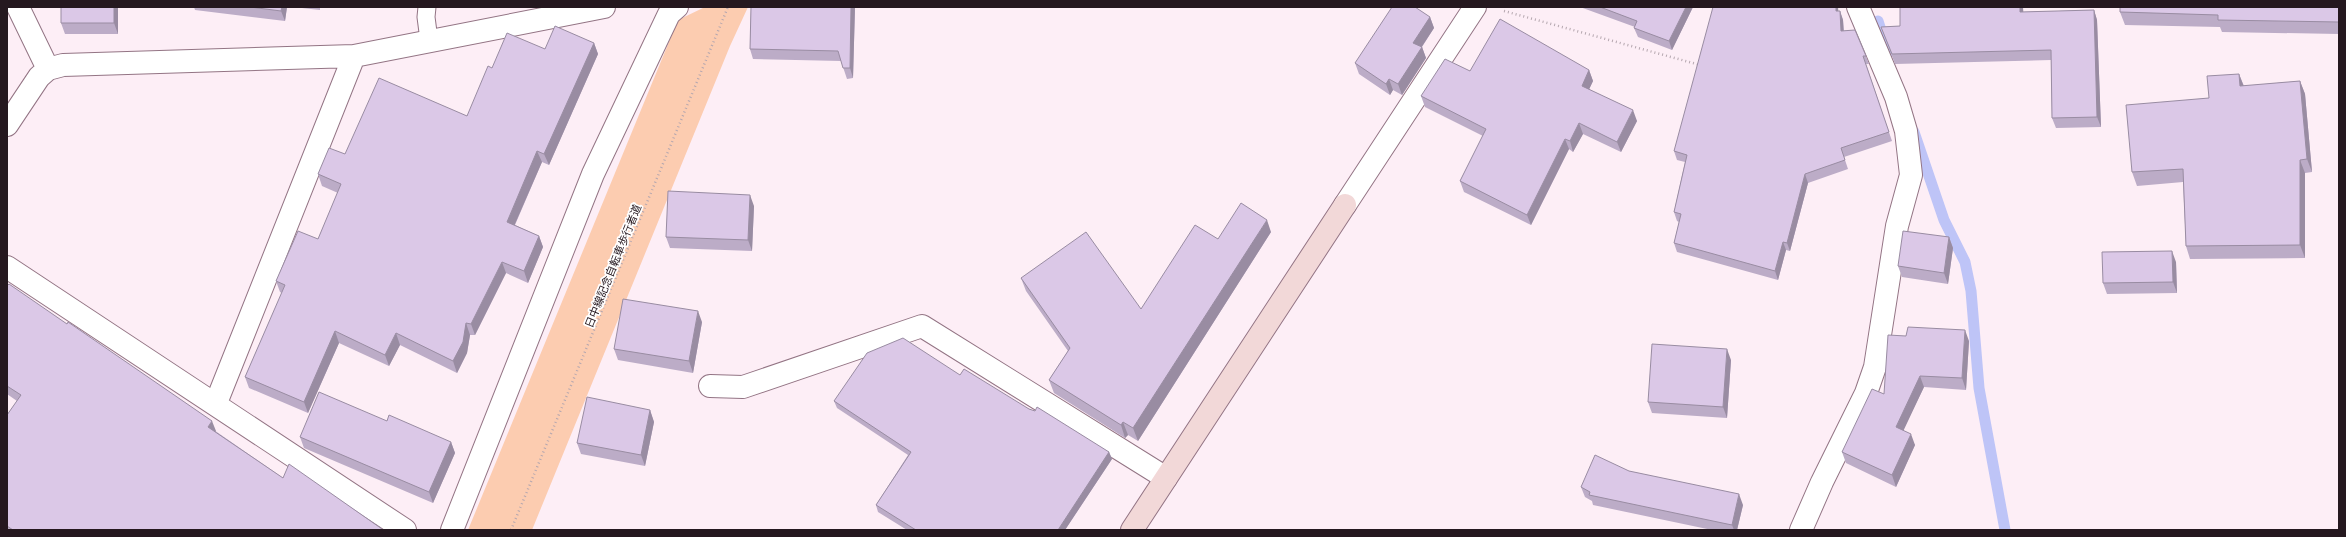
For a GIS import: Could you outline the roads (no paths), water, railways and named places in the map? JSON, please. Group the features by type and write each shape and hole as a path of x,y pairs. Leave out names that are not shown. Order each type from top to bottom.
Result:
{"street":[{"path":"18,7 48,69"},
{"path":"7,125 39,77 48,69 63,64 354,56 575,9 604,7"},
{"path":"1132,530 1475,7"},
{"path":"1801,530 1822,482 1866,393 1875,367 1897,226 1911,175 1906,131 1896,97 1858,7"},
{"path":"452,530 593,174 668,9"},
{"path":"216,403 354,56"},
{"path":"7,267 216,403 405,530"},
{"path":"710,386 743,387 922,326 1166,478"}],"lane":[{"path":"427,7 426,17 429,40"}],"waterway":[{"path":"1878,21 1888,53"},
{"path":"1914,132 1944,220 1965,262 1971,291 1979,388 2005,530"}]}
